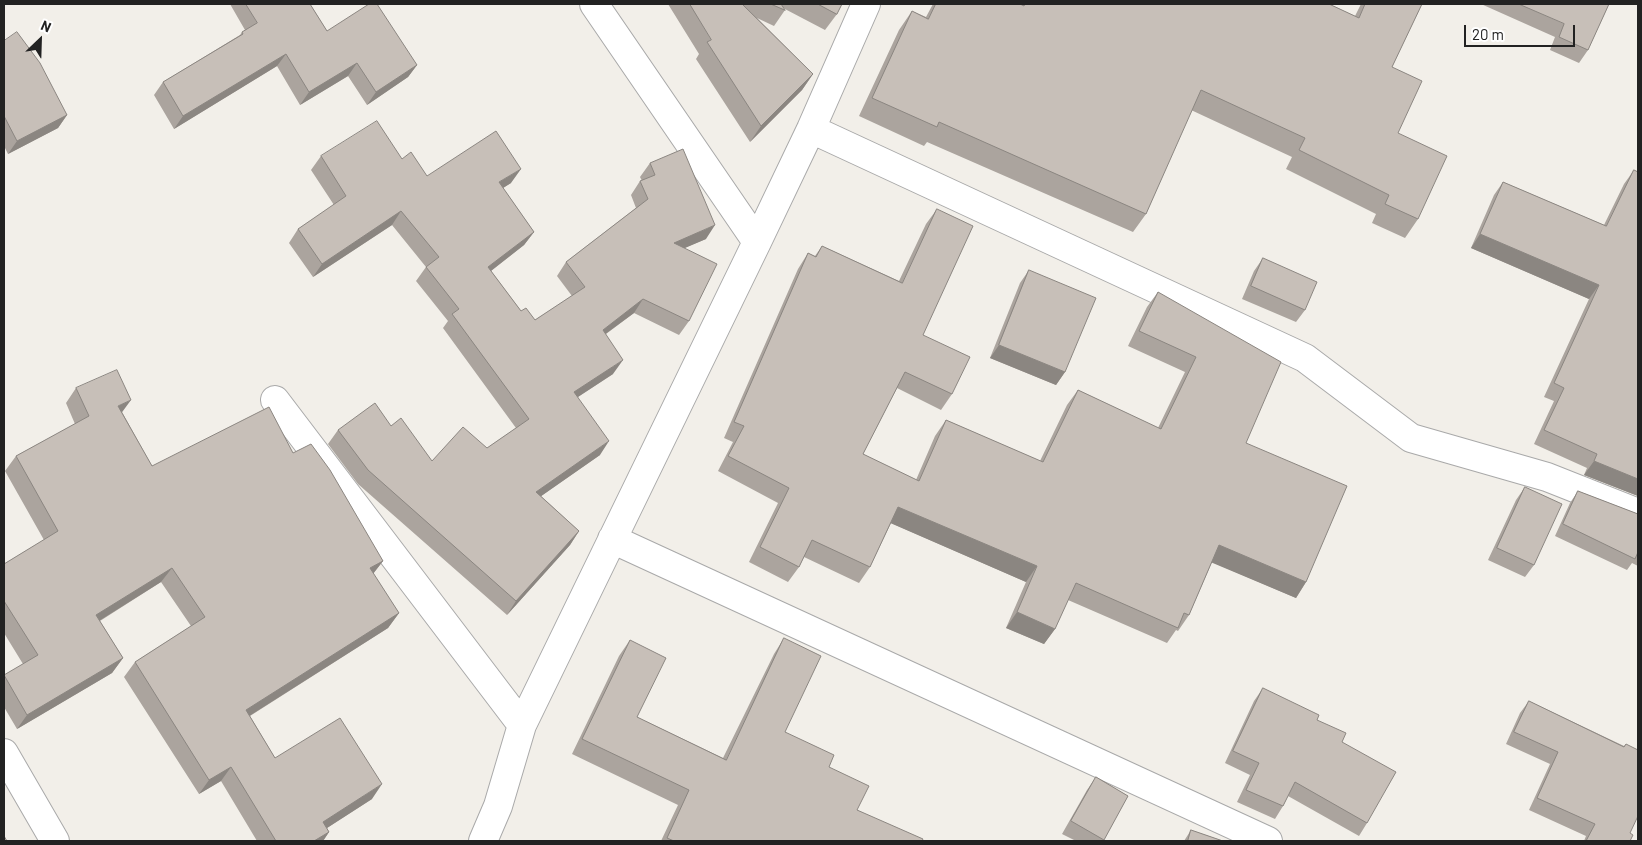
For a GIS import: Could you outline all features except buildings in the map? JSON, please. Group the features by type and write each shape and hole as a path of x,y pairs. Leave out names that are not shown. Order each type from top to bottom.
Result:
{"street":[{"path":"594,4 757,242"},
{"path":"483,841 498,806 522,725 811,129 866,4"},
{"path":"811,129 1305,358 1411,438 1547,477 1638,513"},
{"path":"275,400 522,725"},
{"path":"612,539 1268,841"},
{"path":"6,760 55,841"}]}
